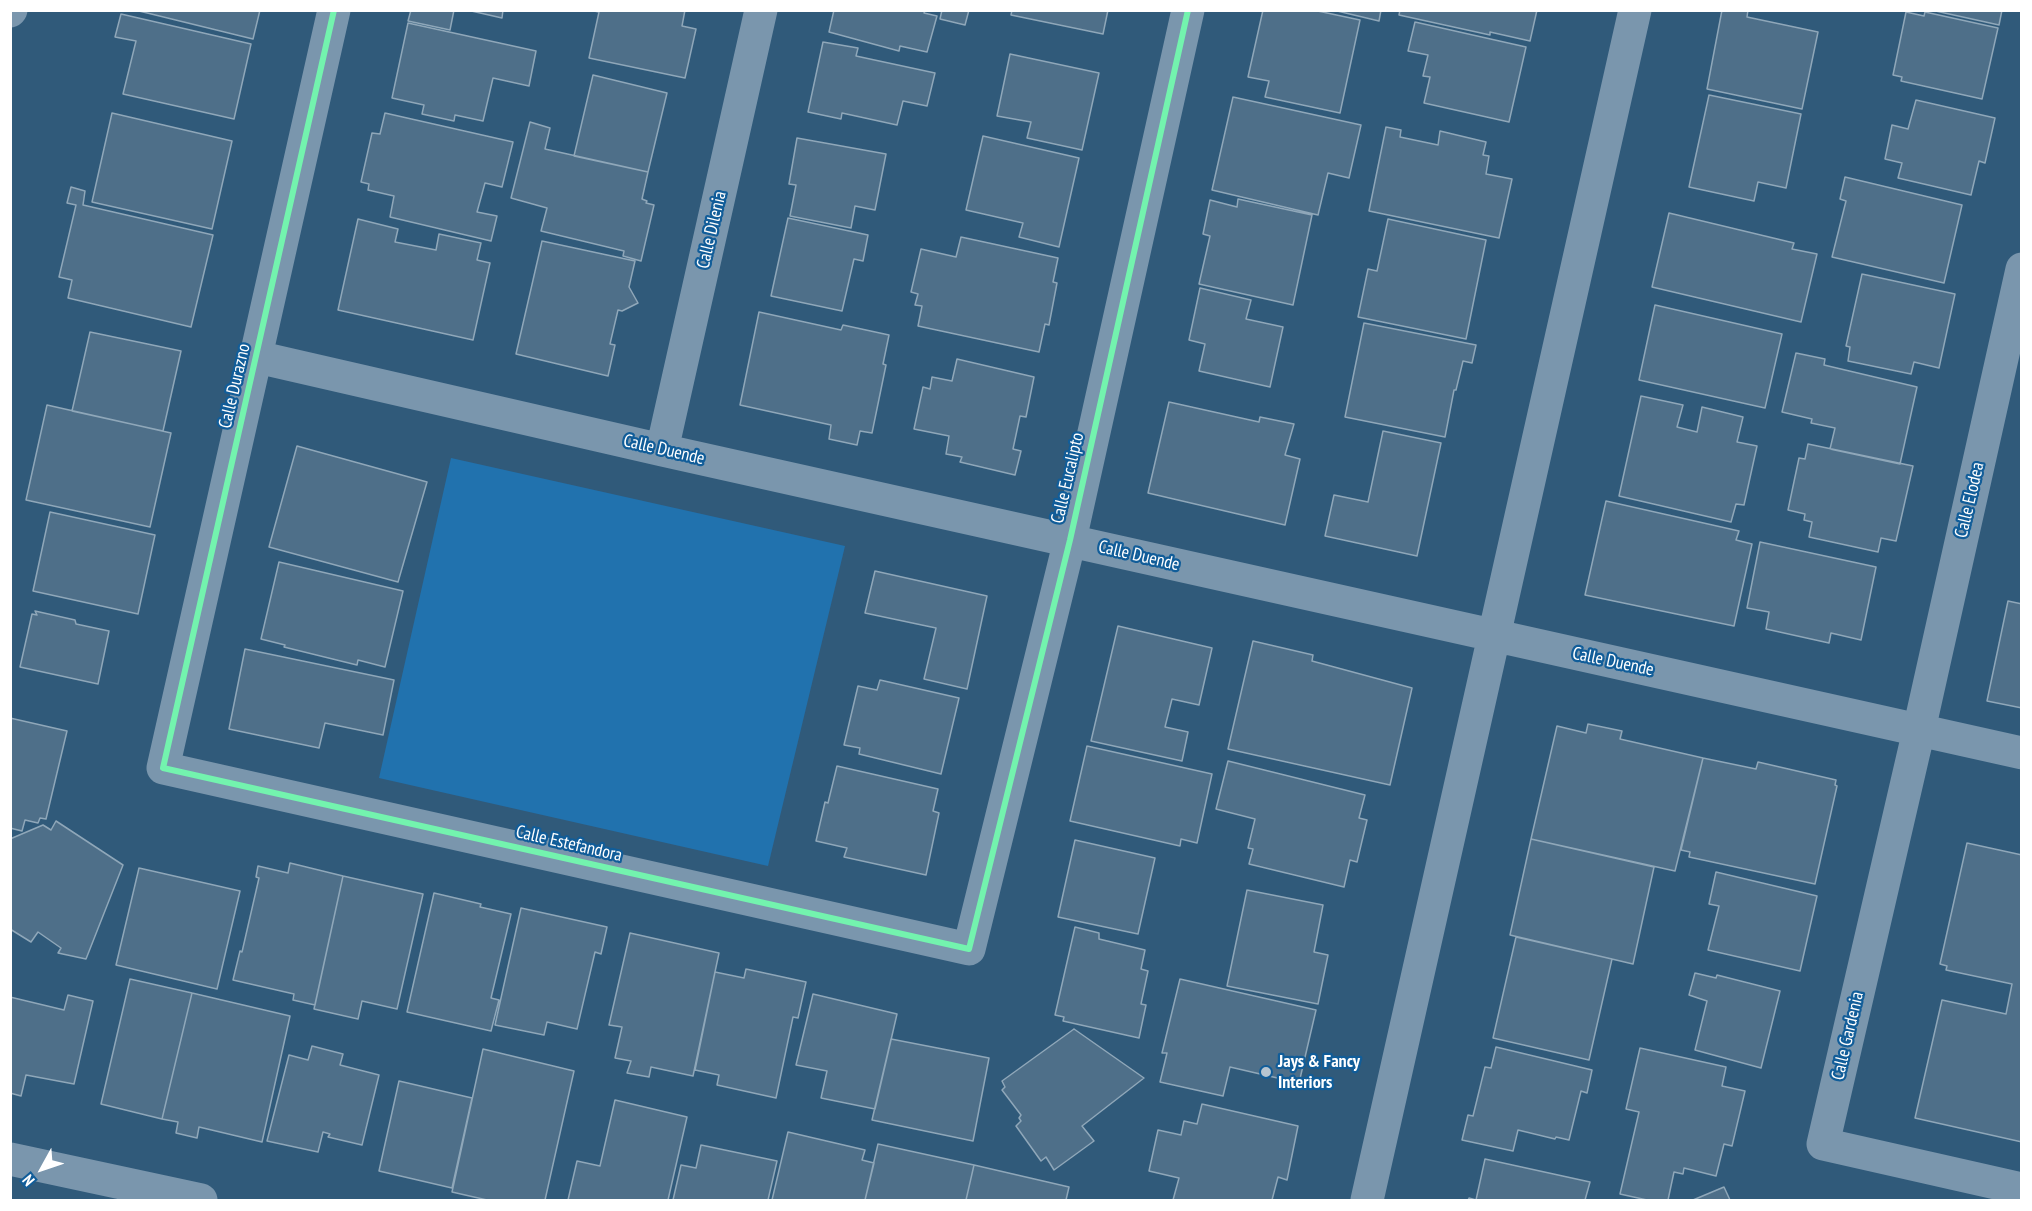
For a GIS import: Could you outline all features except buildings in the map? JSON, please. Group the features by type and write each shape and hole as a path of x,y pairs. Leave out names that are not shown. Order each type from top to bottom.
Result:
{"street":[{"name":"Calle Durazno","path":"163,768 333,10"},
{"name":"Calle Dilenia","path":"662,450 761,10"},
{"name":"Calle Eucalipto","path":"969,949 1070,540 1188,10"},
{"path":"1367,1200 1635,10"},
{"name":"Calle Elodea","path":"1919,730 2022,269"},
{"name":"Calle Duende","path":"257,357 662,450 2022,753"},
{"name":"Calle Gardenia","path":"1919,730 1823,1144 2022,1189"},
{"name":"Calle Estefandora","path":"163,768 969,949"},
{"path":"10,1159 201,1200"}],"shaded area":[{"path":"451,458 845,546 768,866 379,778"}],"cycle path":[{"path":"334,10 163,768 969,949 1070,540 1188,10"}],"place":[{"name":"Jays & Fancy Interiors","path":"1266,1072"}]}
